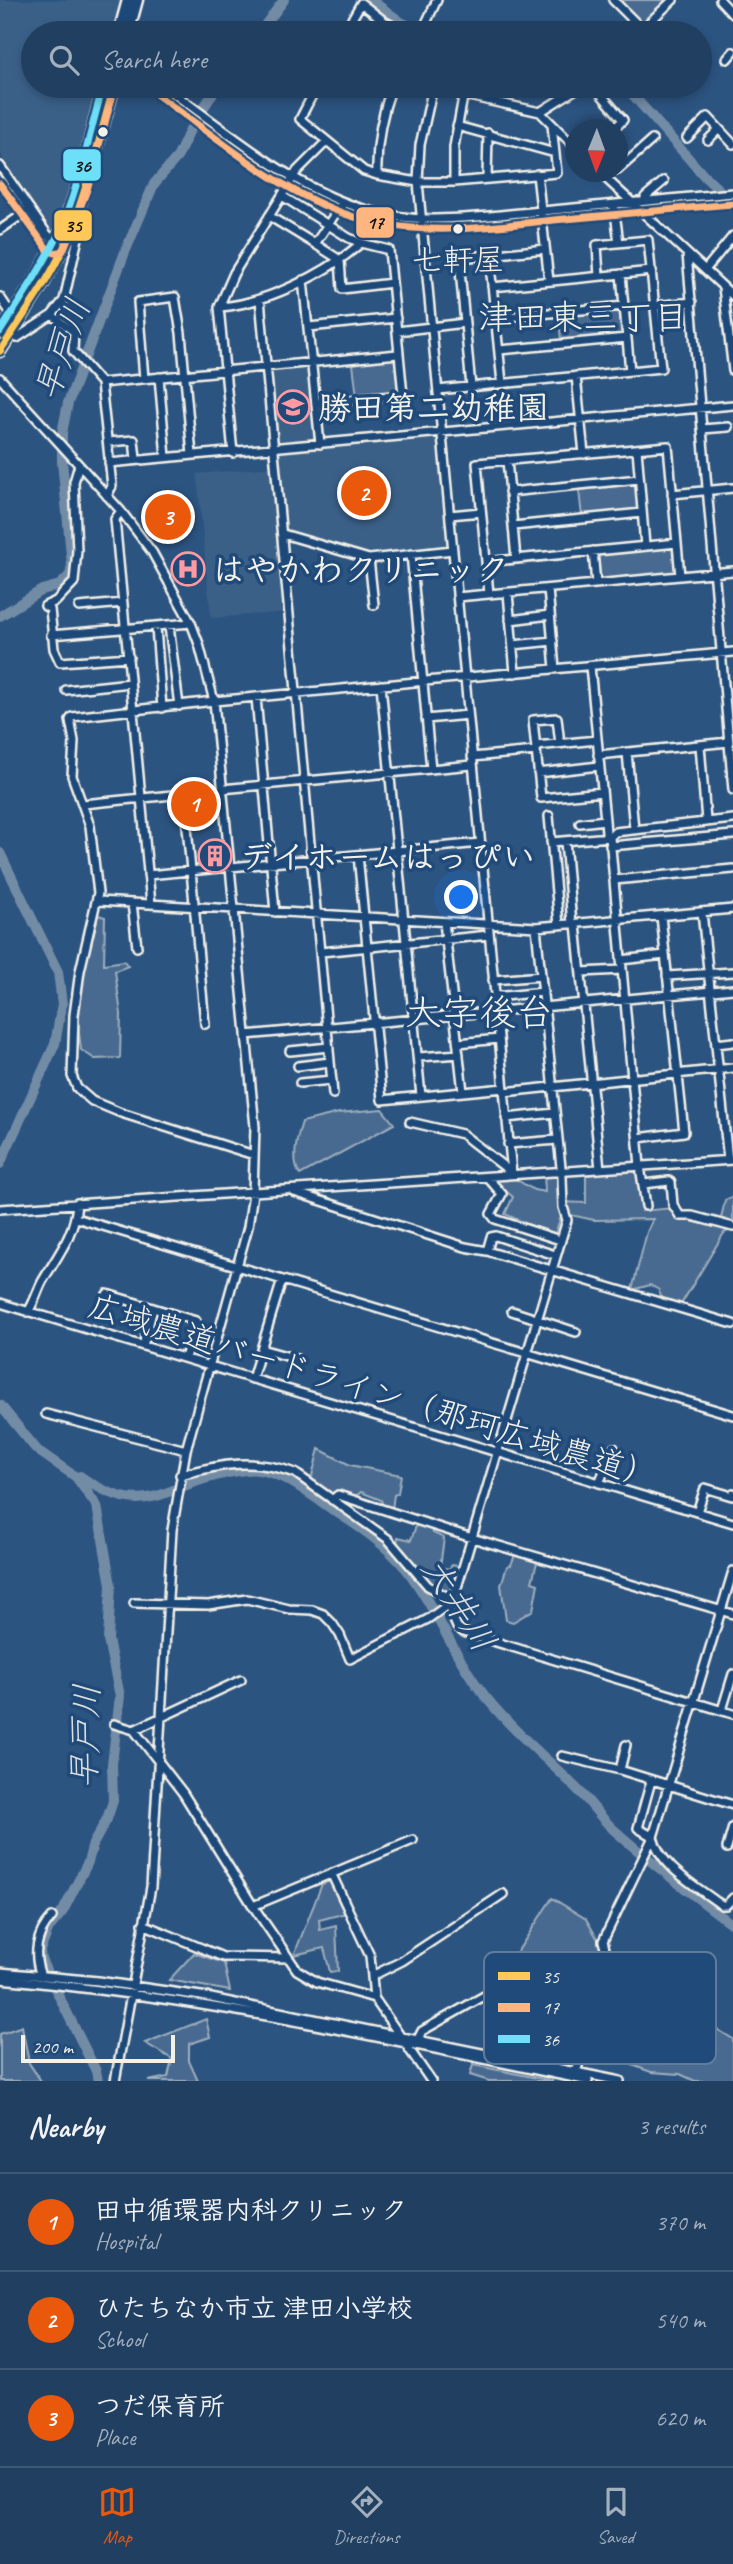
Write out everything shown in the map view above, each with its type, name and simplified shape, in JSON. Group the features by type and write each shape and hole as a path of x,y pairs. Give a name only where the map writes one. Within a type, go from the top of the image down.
{"highway":[{"path":"122,21 128,0"},
{"path":"131,21 136,0"},
{"path":"0,333 60,245 101,98"},
{"path":"0,351 78,212 111,98"}],"street":[{"path":"427,21 437,0"},
{"path":"613,0 631,21"},
{"path":"651,21 673,0"},
{"path":"720,0 733,13"},
{"path":"351,21 361,3 384,21"},
{"path":"181,98 294,176 343,202 388,216 449,219 731,193"},
{"path":"311,98 300,119 326,142 364,171 418,183 556,173 552,125"},
{"path":"377,175 376,148 388,98"},
{"path":"431,98 420,145 418,183 512,1170"},
{"path":"454,182 457,126 462,98"},
{"path":"480,98 540,111 565,137"},
{"path":"540,111 561,98"},
{"path":"604,98 621,119"},
{"path":"687,138 708,117 733,144"},
{"path":"457,126 555,153"},
{"path":"708,140 719,129"},
{"path":"487,179 488,133"},
{"path":"628,161 652,139"},
{"path":"233,453 219,307 234,273 294,176 326,142"},
{"path":"0,168 60,245"},
{"path":"537,174 549,281"},
{"path":"645,201 645,197 664,180"},
{"path":"610,182 733,296"},
{"path":"282,196 360,243 389,250 403,394 317,403"},
{"path":"315,244 343,202"},
{"path":"614,205 619,243"},
{"path":"0,230 30,209"},
{"path":"17,338 52,315 64,300 81,225 78,212"},
{"path":"269,216 340,260"},
{"path":"705,270 733,236"},
{"path":"439,390 661,368 649,240 597,245 599,276"},
{"path":"219,307 260,299 303,280 340,260 360,243"},
{"path":"471,387 459,260 545,250"},
{"path":"687,254 733,790"},
{"path":"489,255 502,383"},
{"path":"340,260 342,289 392,283"},
{"path":"492,286 652,271"},
{"path":"621,274 630,371"},
{"path":"303,280 320,444"},
{"path":"723,286 733,371"},
{"path":"144,379 138,302 175,297 181,333 192,455"},
{"path":"0,298 12,315"},
{"path":"260,299 333,1094"},
{"path":"655,306 692,302"},
{"path":"496,318 624,306"},
{"path":"52,315 74,332 73,351 101,383 112,486 107,496"},
{"path":"309,327 396,318"},
{"path":"397,331 465,323"},
{"path":"499,350 627,338"},
{"path":"101,383 313,365 398,354"},
{"path":"576,376 584,454"},
{"path":"159,377 166,457"},
{"path":"0,378 121,511 156,558 191,623 199,644 214,701 255,1127 253,1193 239,1267 179,1479 168,1603 151,1887 115,2081"},
{"path":"109,463 733,405"},
{"path":"702,429 728,427"},
{"path":"108,442 134,440 136,459"},
{"path":"489,594 477,463 506,460 668,446 680,576"},
{"path":"636,449 645,547"},
{"path":"506,460 516,559"},
{"path":"76,462 74,582 56,601 45,606 50,609 54,649 60,662 129,657"},
{"path":"509,492 639,479"},
{"path":"672,494 733,488"},
{"path":"121,511 115,519 151,904"},
{"path":"450,515 481,512"},
{"path":"513,526 642,513"},
{"path":"283,534 369,559 453,550"},
{"path":"486,562 677,543"},
{"path":"593,551 596,584"},
{"path":"411,554 431,769"},
{"path":"369,559 374,605"},
{"path":"457,597 733,571"},
{"path":"548,589 555,669"},
{"path":"508,593 515,673"},
{"path":"79,607 123,603"},
{"path":"510,620 550,615"},
{"path":"51,635 191,623"},
{"path":"169,626 179,706"},
{"path":"156,627 162,708"},
{"path":"513,645 553,641"},
{"path":"254,1156 121,1113 92,1101 74,1084 74,1015 80,971 98,901 90,825 72,776 74,741 70,720 214,701 733,652"},
{"path":"590,666 646,1206"},
{"path":"66,690 130,683"},
{"path":"381,685 421,1096"},
{"path":"256,697 275,912"},
{"path":"426,719 468,715"},
{"path":"560,744 557,718 533,720 541,798 602,792"},
{"path":"83,804 431,769 560,744 597,740"},
{"path":"598,755 729,742"},
{"path":"699,745 706,821"},
{"path":"627,752 634,829"},
{"path":"538,773 599,766"},
{"path":"184,794 205,1024"},
{"path":"548,816 559,925"},
{"path":"610,841 615,832 733,819"},
{"path":"580,823 605,820"},
{"path":"551,842 733,835"},
{"path":"565,841 600,1169"},
{"path":"148,875 480,843"},
{"path":"358,855 382,1100 552,1087 733,1068"},
{"path":"614,880 733,869"},
{"path":"98,901 536,928 733,909"},
{"path":"132,903 137,947"},
{"path":"410,1122 462,1134 507,1169 512,1170 561,1172 731,1160 702,912"},
{"path":"638,1138 684,1132 662,916"},
{"path":"444,922 463,1092"},
{"path":"536,928 563,1207 567,1220 450,1611 457,1627 463,1632 733,1714"},
{"path":"321,952 489,935"},
{"path":"621,960 665,956"},
{"path":"581,972 622,970"},
{"path":"667,976 733,972"},
{"path":"493,980 541,976"},
{"path":"246,1035 733,989"},
{"path":"495,997 543,992"},
{"path":"458,1043 499,1039"},
{"path":"716,1044 733,1042"},
{"path":"290,1051 329,1047"},
{"path":"419,1058 459,1054"},
{"path":"299,1066 330,1062"},
{"path":"300,1083 331,1080"},
{"path":"506,1118 555,1113"},
{"path":"724,1118 733,1118"},
{"path":"508,1144 557,1140"},
{"path":"0,1209 487,1177 512,1170"},
{"path":"487,1177 502,1195 491,1214 495,1219 560,1240"},
{"path":"644,1184 669,1181 673,1205 680,1216 692,1216 733,1227"},
{"path":"286,1191 465,1247 487,1251 733,1324"},
{"path":"28,1312 68,1241 76,1218 77,1203"},
{"path":"76,1218 733,1415"},
{"path":"487,1251 491,1237 496,1236 555,1255"},
{"path":"252,1379 282,1280"},
{"path":"107,1294 196,1321 185,1358"},
{"name":"広域農道バードライン（那珂広域農道）","path":"0,1303 733,1523"},
{"path":"143,1346 153,1308"},
{"path":"512,1311 576,1332"},
{"path":"261,1349 296,1359"},
{"path":"46,1414 186,1450"},
{"path":"599,1483 614,1448"},
{"path":"179,1479 211,1467 247,1462 295,1473 388,1539 428,1586 453,1600"},
{"path":"697,1512 705,1488 732,1496 733,1493"},
{"path":"332,1500 338,1495 472,1538 733,1614"},
{"path":"605,1952 603,1941 653,1836 733,1571"},
{"path":"134,1603 208,1605 247,1599 289,1609 312,1610 323,1614 332,1623 340,1635 349,1659 428,1619 453,1600"},
{"path":"722,1710 733,1674"},
{"path":"134,1730 242,1680"},
{"path":"118,1725 134,1730 183,1793 253,1906 297,1970 317,1982 374,1998"},
{"path":"620,1770 626,1745"},
{"path":"562,1756 620,1770 733,1805"},
{"path":"651,1781 638,1828 653,1836 656,1850 676,1871 722,1905 726,1905 733,1898"},
{"path":"727,1848 733,1828"},
{"path":"253,1906 413,1840"},
{"path":"332,1875 370,1956 374,1975 374,1998 431,2081"},
{"path":"374,1975 412,1955 503,1894"},
{"path":"44,1979 36,1962 35,1949 52,1917"},
{"path":"144,1924 223,1957 289,1958"},
{"path":"0,1972 201,1996 484,2054"},
{"path":"0,1979 44,1979"},
{"path":"132,1989 484,2058"},
{"path":"418,2039 422,2031 484,1996"},
{"path":"517,2064 620,2081"},
{"path":"526,2064 588,2081"},
{"path":"574,2075 579,2064"}],"shaded area":[{"path":"0,0 121,0 115,21 21,21 21,98 95,98 57,226 51,228 7,167 0,152"},
{"path":"619,0 669,0 646,21 640,21"},
{"path":"621,310 623,337 561,342 559,316"},
{"path":"397,358 401,393 357,397 353,364"},
{"name":"勝田第二幼稚園","path":"310,367 317,443 276,447 268,371"},
{"path":"438,437 450,546 364,552 288,533 279,453"},
{"path":"274,467 288,612 211,618 197,474"},
{"path":"638,484 641,511 582,517 579,490"},
{"path":"676,546 678,573 598,582 595,555"},
{"path":"98,915 105,917 104,964 124,961 128,966 115,971 121,1014 120,1058 95,1059 81,1050 77,1016 84,972"},
{"path":"382,1109 394,1124 300,1175 295,1156 302,1122 339,1113"},
{"path":"639,1169 642,1211 673,1208 678,1219 713,1225 721,1219 725,1200 733,1197 733,1229 724,1233 680,1306 660,1301 659,1290 650,1285 632,1290 653,1219 594,1220 571,1215 560,1219 555,1234 505,1214 513,1197 492,1179 512,1177 534,1190 545,1192 544,1174 558,1174 560,1202 586,1203 586,1175"},
{"path":"319,1449 350,1465 401,1475 392,1509 383,1506 381,1500 361,1492 349,1498 342,1498 311,1480"},
{"path":"417,1523 429,1526 433,1533 444,1538 440,1567 449,1569 452,1565 459,1566 450,1596 429,1584 397,1544 398,1537 411,1540"},
{"path":"515,1555 537,1562 532,1582 538,1584 533,1610 513,1622 506,1620 501,1585 507,1566 511,1565"},
{"path":"331,1881 346,1913 319,1920 320,1930 336,1926 338,1971 330,1972 324,1948 294,1955 322,1884"},
{"path":"552,1898 586,1919 603,1948 603,1952 517,1952"},
{"path":"194,1953 224,1963 230,1991 169,1980"},
{"path":"206,2019 210,2037 189,2044 189,2061 198,2081 148,2081 168,2077 172,2059 145,2043"},
{"path":"22,2026 29,2063 41,2081 0,2081 0,2034"},
{"path":"716,2029 733,2039 733,2081 695,2081 680,2074 651,2072 630,2064 716,2064"},
{"path":"473,2065 553,2081 489,2081 470,2075"}],"waterway":[{"name":"早戸川","path":"268,21 284,0"},
{"path":"371,0 400,21"},
{"name":"早戸川","path":"0,616 42,590 60,585 70,575 72,565 62,461 62,433 68,403 125,252 154,184 178,156 192,125 210,98"},
{"path":"636,98 705,177 733,203"},
{"name":"早戸川","path":"0,853 58,972 62,1004 55,1044 0,1164"},
{"name":"早戸川","path":"0,1405 37,1450 76,1477 97,1506 111,1585 108,1640 120,1696 112,1764 113,1801 107,1819 93,1844 88,1862 63,1911 49,1928 40,1950 41,1960 96,2071 98,2081"},
{"name":"大井川","path":"76,1477 80,1476 103,1490 122,1497 139,1499 154,1497 228,1473 259,1470 288,1480 353,1523 382,1545 407,1570 468,1673 500,1714 579,1791 613,1829 733,1925"}],"transit line":[{"name":"36","path":"0,332 58,235 78,180 100,98"},
{"name":"35","path":"0,351 46,280 69,235 88,180 111,98"},
{"name":"17","path":"0,184 48,250 55,253 63,251 87,190 112,98"},
{"name":"17","path":"161,98 251,164 301,194 327,207 379,223 428,229 479,228 733,204"}],"place":[{"name":"七軒屋","path":"458,229"},
{"name":"勝田第二幼稚園","path":"293,407"},
{"name":"ひたちなか市立 津田小学校","path":"364,493"},
{"name":"つだ保育所","path":"168,517"},
{"name":"はやかわクリニック","path":"188,569"},
{"name":"田中循環器内科クリニック","path":"194,804"},
{"name":"デイホームはっぴい","path":"215,856"}],"district":[{"name":"津田東三丁目","path":"583,317"},
{"name":"大字後台","path":"479,1012"}]}
